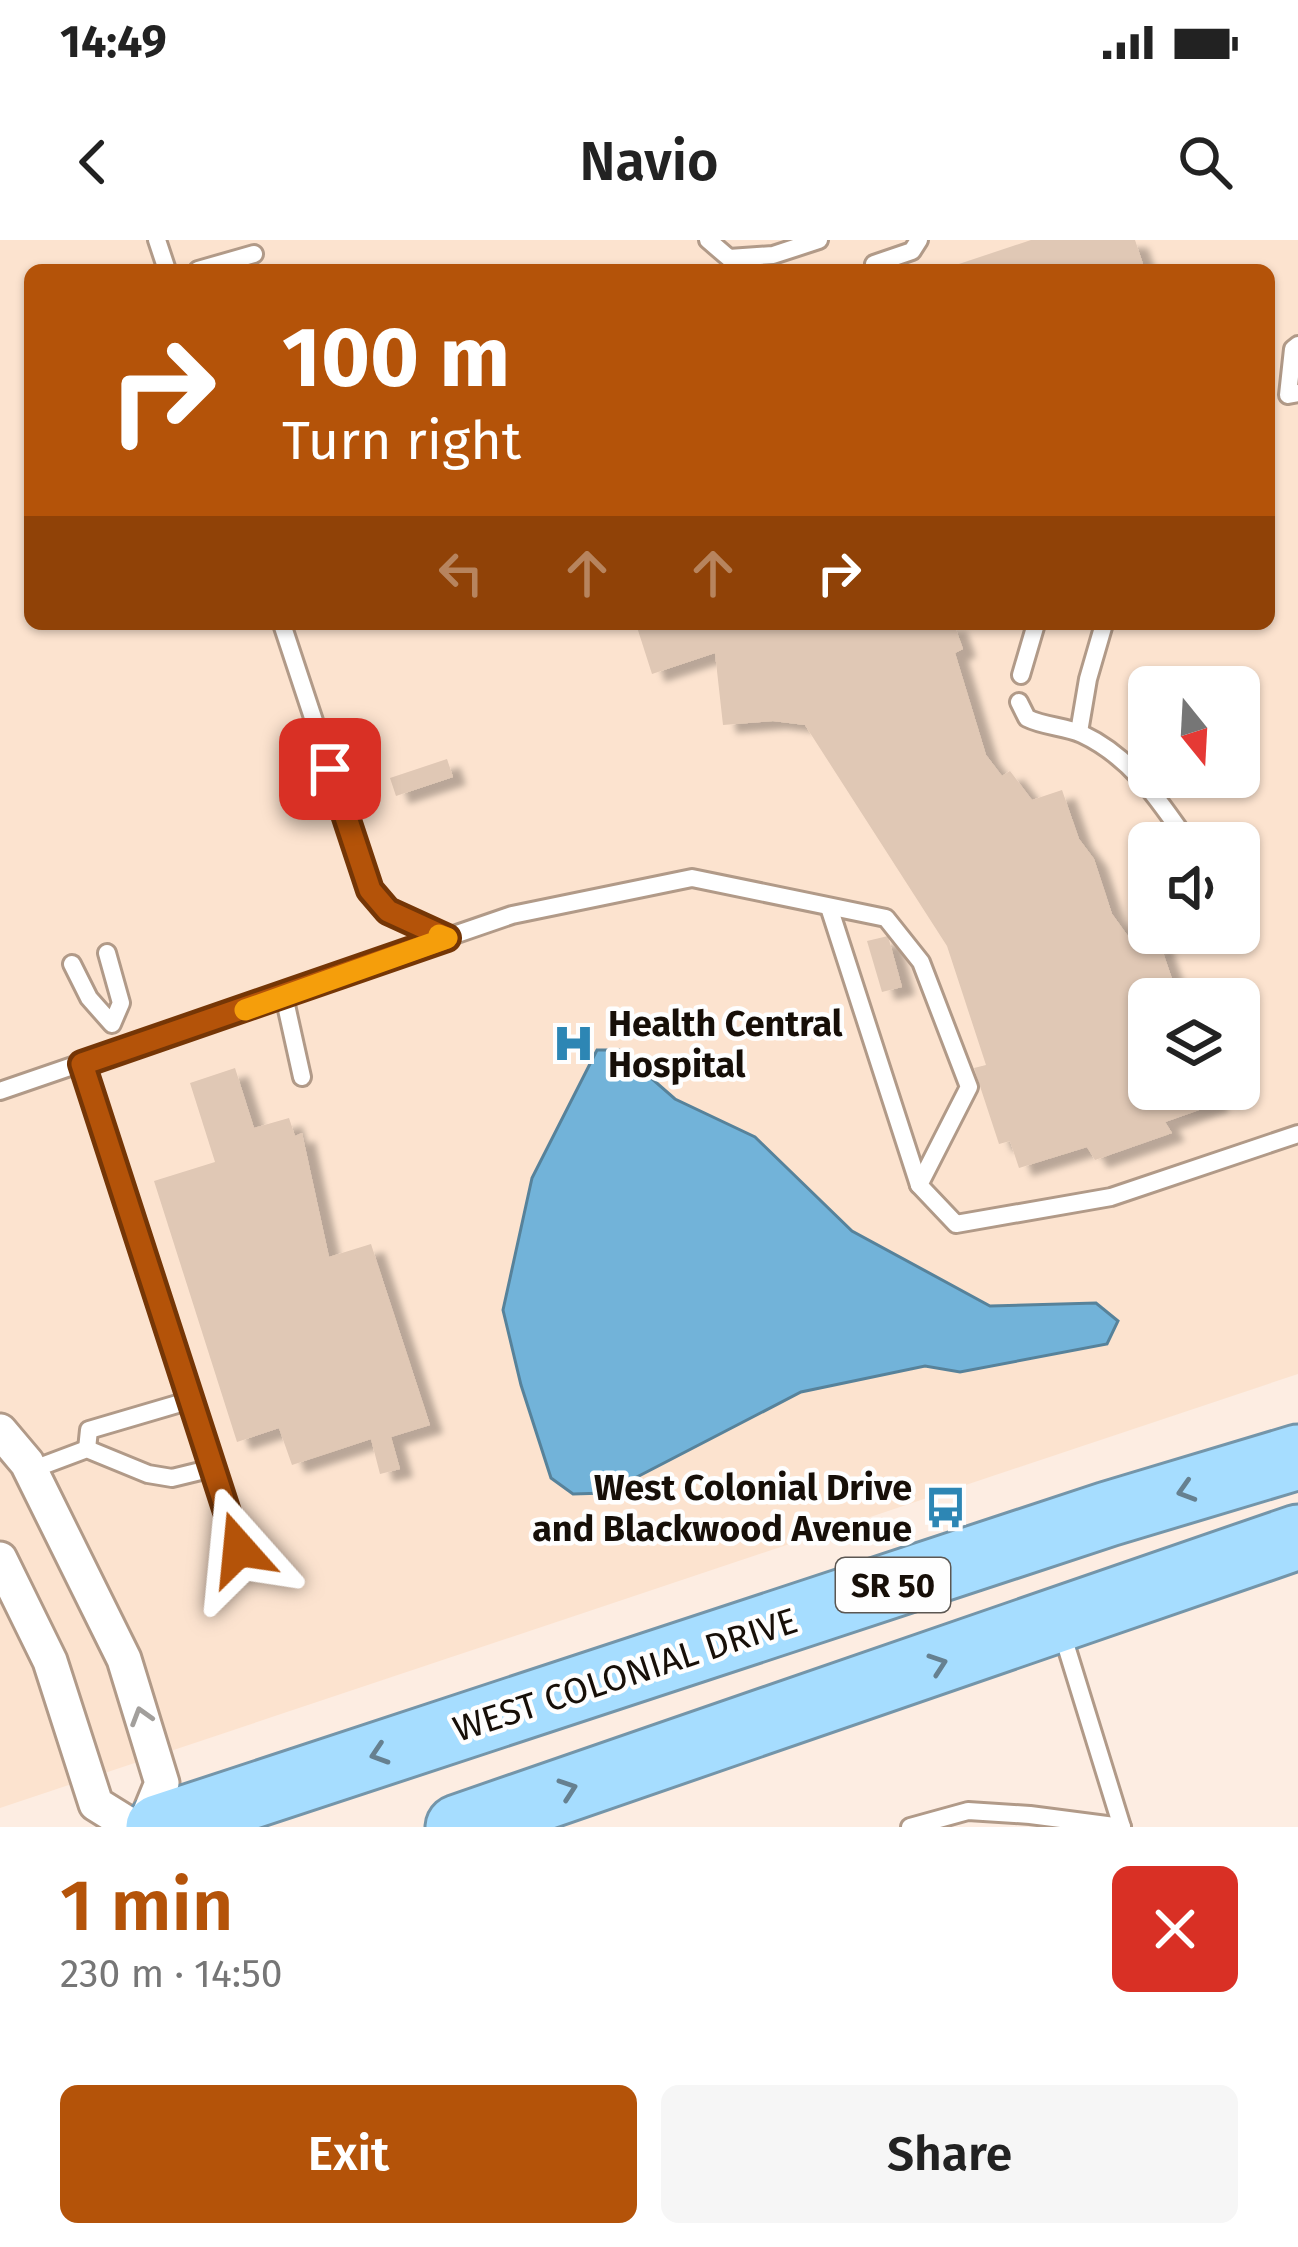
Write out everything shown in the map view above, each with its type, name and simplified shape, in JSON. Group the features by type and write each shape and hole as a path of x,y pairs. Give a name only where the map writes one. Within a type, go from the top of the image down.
{"highway":[{"name":"WEST COLONIAL DRIVE","path":"158,1827 1108,1514 1298,1457"},
{"name":"SR 50","path":"458,1827 1298,1537"}],"street":[{"path":"0,1431 31,1470 124,1659 162,1783 144,1827"},
{"path":"0,1559 50,1661 96,1804 133,1827"}],"lane":[{"path":"708,240 735,264 819,240"},
{"path":"874,264 911,251 919,240"},
{"path":"219,264 254,254"},
{"path":"1298,345 1293,349 1288,395 1298,392"},
{"path":"284,630 370,890 388,911 447,938"},
{"path":"1021,675 1034,630"},
{"path":"1079,732 1102,630"},
{"path":"1019,702 1027,718 1049,728 1079,732 1139,772 1174,822"},
{"path":"0,1091 512,915 692,878 886,918 921,962 969,1087 919,1184"},
{"path":"829,907 919,1184 956,1224 1111,1197 1298,1134"},
{"path":"107,952 121,1003 112,1024 116,1053"},
{"path":"72,964 89,998 112,1024"},
{"path":"284,996 302,1077"},
{"path":"82,1064 239,1549"},
{"path":"87,1449 89,1430 191,1400"},
{"path":"31,1470 87,1449 148,1474 172,1478 213,1468"},
{"path":"910,1827 968,1811 1122,1827 1058,1622"}],"shaded area":[{"name":"Health Central Hospital","path":"0,240 1298,240 1298,1374 0,1808"}],"water":[{"path":"597,1050 619,1050 675,1099 755,1137 852,1231 990,1306 1096,1303 1118,1321 1107,1344 960,1372 925,1366 801,1392 606,1493 573,1494 551,1478 503,1310 532,1178"}],"building":[{"path":"1031,240 1135,240 1143,264 959,264"},
{"path":"638,630 956,630 963,649 955,653 986,755 1002,776 1010,771 1032,800 1062,790 1079,839 1094,859 1112,914 1128,936 1128,954 1163,954 1172,978 1128,978 1128,1110 1199,1110 1165,1122 1172,1133 1095,1160 1087,1147 1019,1168 1010,1141 999,1144 974,1068 986,1065 947,946 805,725 773,721 723,725 715,653 652,674"},
{"path":"447,759 453,777 396,796 390,778"},
{"path":"888,936 902,987 882,992 867,941"},
{"path":"235,1068 254,1128 289,1118 295,1136 302,1133 329,1257 371,1244 430,1425 391,1437 400,1469 380,1474 371,1439 292,1465 279,1428 237,1442 154,1181 215,1162 190,1083"}],"slow traffic":[{"path":"245,1010 447,938 439,935"}],"place":[{"name":"Health Central Hospital","path":"574,1044"},
{"name":"West Colonial Drive and Blackwood Avenue","path":"946,1508"}],"route":[{"path":"239,1549 82,1064 447,938 388,911 370,890 330,769"}]}
